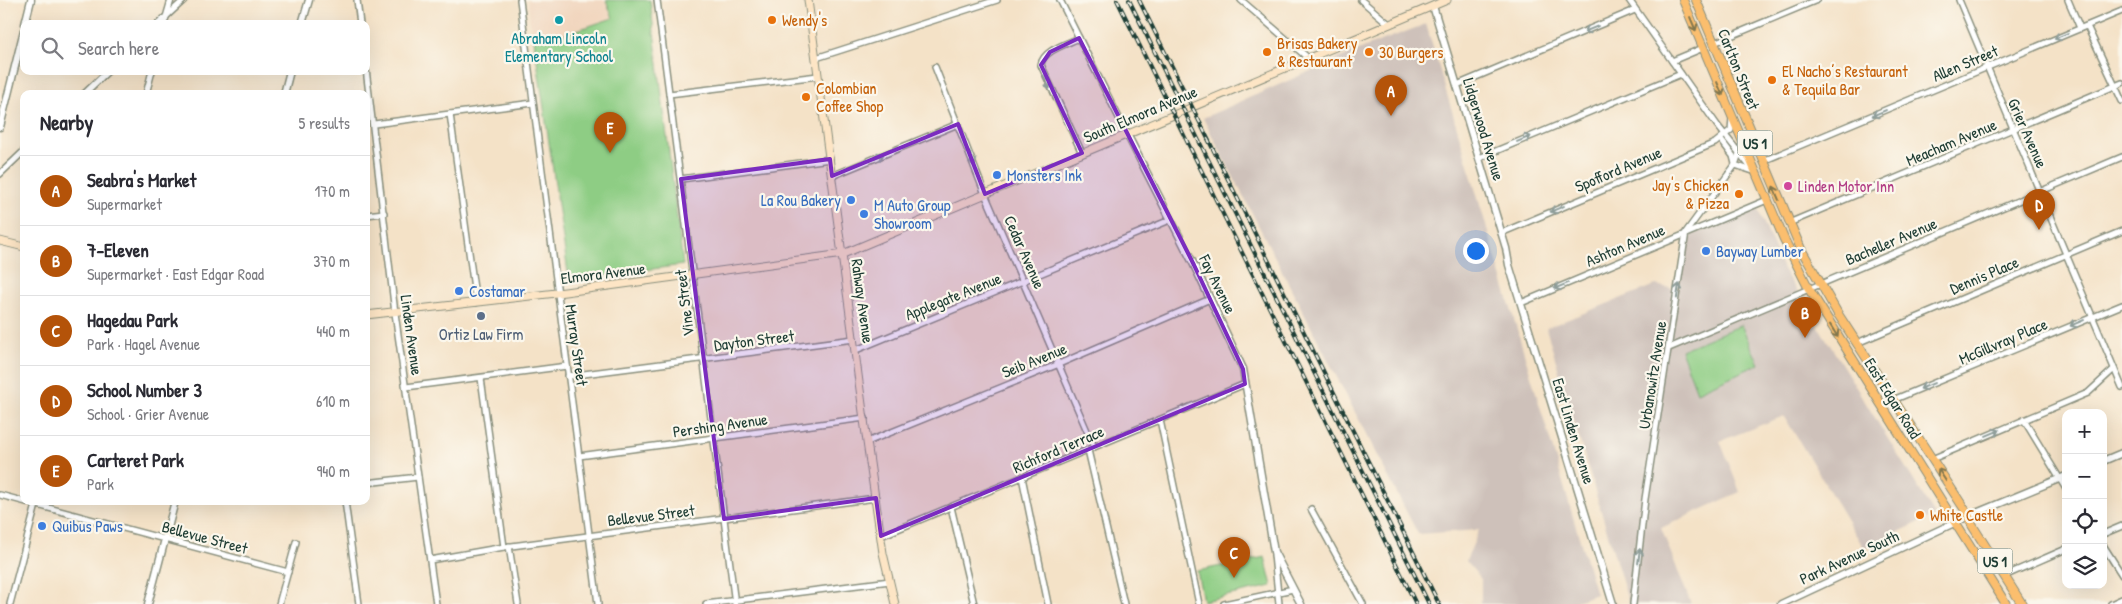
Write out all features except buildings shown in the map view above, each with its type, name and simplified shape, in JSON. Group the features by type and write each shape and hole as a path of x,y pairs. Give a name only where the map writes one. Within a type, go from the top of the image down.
{"highway":[{"name":"Carlton Street","path":"1683,0 1703,48"},
{"name":"Carlton Street","path":"1696,0 1789,223 1821,284"},
{"name":"US 1","path":"1703,48 1767,200"},
{"name":"East Edgar Road","path":"1767,200 1784,239 1810,289 2006,604"},
{"name":"East Edgar Road","path":"1821,284 1857,344 1969,516 2022,604"}],"main road":[{"name":"Rahway Avenue","path":"808,0 867,442 881,536 895,604"},
{"name":"South Elmora Avenue","path":"843,254 1389,24 1432,3 1447,0"},
{"path":"0,241 20,246"},
{"name":"Elmora Avenue","path":"370,315 476,304 843,254"}],"street":[{"path":"26,20 31,0"},
{"path":"166,20 171,0"},
{"path":"162,20 184,0"},
{"path":"303,20 309,0"},
{"path":"357,0 360,20"},
{"name":"Murray Street","path":"520,0 598,604"},
{"name":"Vine Street","path":"657,0 735,602"},
{"path":"816,58 997,0"},
{"name":"Fay Avenue","path":"1060,0 1243,368 1274,552 1279,604"},
{"path":"1241,0 1308,58"},
{"path":"1361,0 1389,24"},
{"path":"1629,0 1723,138 1733,156 1735,165 1755,172"},
{"path":"1714,43 1817,0"},
{"name":"Grier Avenue","path":"1959,0 1986,68 2014,129 2122,386"},
{"path":"2068,0 2080,28"},
{"name":"Lidgerwood Avenue","path":"1432,3 1501,232 1509,265"},
{"path":"1457,85 1635,10"},
{"name":"Allen Street","path":"1762,161 2122,11"},
{"path":"2087,26 2122,101"},
{"path":"1079,38 1050,52 1042,60 1041,66 1082,153"},
{"path":"0,127 20,46"},
{"path":"1672,61 1703,48"},
{"name":"Cedar Avenue","path":"935,67 985,194 1024,280 1094,447"},
{"path":"1479,158 1681,74"},
{"path":"88,90 104,75"},
{"path":"147,90 151,75"},
{"path":"285,90 289,75"},
{"name":"Linden Avenue","path":"367,75 369,90"},
{"path":"669,94 818,76"},
{"name":"Meacham Avenue","path":"1789,223 2122,83"},
{"name":"Linden Avenue","path":"370,96 396,313 436,604"},
{"path":"374,124 533,103"},
{"path":"450,114 476,304"},
{"path":"1723,138 1730,130 1732,117"},
{"path":"832,176 958,124"},
{"path":"1723,138 1739,152 1755,172"},
{"name":"Spofford Avenue","path":"1501,232 1723,138"},
{"name":"Urbanowitz Avenue","path":"1633,604 1645,498 1686,232 1735,165 1742,142"},
{"path":"0,174 20,155"},
{"name":"Bacheller Avenue","path":"1669,348 2122,157"},
{"path":"681,179 830,159"},
{"name":"Ashton Avenue","path":"1521,303 1686,232 1767,200"},
{"path":"370,215 384,213"},
{"name":"Applegate Avenue","path":"856,350 1170,220"},
{"name":"Dennis Place","path":"1857,344 2122,231"},
{"name":"East Linden Avenue","path":"1509,265 1613,604"},
{"name":"Seib Avenue","path":"867,442 1059,364 1210,299"},
{"name":"McGillvray Place","path":"1893,400 2122,305"},
{"name":"Dayton Street","path":"568,376 854,339"},
{"path":"406,387 567,366"},
{"path":"1932,459 2088,393 2114,368"},
{"path":"481,378 507,547 518,604"},
{"name":"Richford Terrace","path":"881,536 1246,384"},
{"name":"Pershing Avenue","path":"579,456 865,418"},
{"path":"1160,420 1199,604"},
{"path":"2024,420 2062,478"},
{"path":"1088,450 1124,604"},
{"path":"2107,459 2122,453"},
{"path":"2114,456 2122,458"},
{"path":"370,483 418,477"},
{"path":"1022,477 1048,604"},
{"name":"Park Avenue South","path":"1781,604 1969,516 2062,478"},
{"name":"Bellevue Street","path":"0,495 20,499"},
{"name":"Bellevue Street","path":"430,560 507,547 876,498"},
{"path":"10,604 36,505"},
{"name":"Bellevue Street","path":"44,505 288,572"},
{"path":"148,604 174,505"},
{"path":"346,505 359,604"},
{"path":"951,507 974,604"},
{"path":"1311,509 1362,604"},
{"path":"2107,532 2122,526"},
{"path":"280,604 296,542"},
{"path":"2107,551 2122,574"},
{"path":"1274,552 1301,604"},
{"path":"2004,576 2062,552"},
{"path":"706,604 890,582"},
{"path":"1224,604 1293,589"},
{"path":"2111,604 2122,599"}],"highlighted area":[{"path":"1079,38 1194,265 1243,369 1245,384 881,536 876,498 724,519 681,179 830,159 832,176 958,124 985,194 1082,153 1041,65 1050,52"}],"shaded area":[{"path":"528,0 606,0 614,18 553,38 534,40 532,39"},
{"path":"1426,24 1596,594 1569,604 1481,604 1481,579 1466,561 1479,530 1418,534 1203,118 1368,46"},
{"path":"1757,207 1783,269 1935,515 1864,548 1784,416 1720,441 1740,492 1661,528 1691,604 1629,604 1546,328 1655,285 1675,289 1687,236"}],"green space":[{"path":"606,0 650,0 683,265 569,280 534,40 553,38 613,18"},
{"path":"1741,325 1759,364 1697,392 1681,350"},
{"path":"1265,557 1272,586 1203,601 1197,571"}],"railway":[{"path":"1117,0 1416,604"},
{"path":"1129,0 1429,604"},
{"path":"1139,0 1439,604"}],"place":[{"name":"Abraham Lincoln Elementary School","path":"559,20"},
{"name":"Wendy's","path":"772,20"},
{"name":"Brisas Bakery & Restaurant","path":"1267,52"},
{"name":"30 Burgers","path":"1369,52"},
{"name":"El Nacho’s Restaurant & Tequila Bar","path":"1772,80"},
{"name":"Colombian Coffee Shop","path":"806,97"},
{"name":"Seabra's Market","path":"1391,116"},
{"name":"Carteret Park","path":"610,153"},
{"name":"Monsters Ink","path":"997,175"},
{"name":"Linden Motor Inn","path":"1788,186"},
{"name":"Jay's Chicken & Pizza","path":"1739,194"},
{"name":"La Rou Bakery","path":"851,200"},
{"name":"M Auto Group Showroom","path":"864,214"},
{"name":"School Number 3","path":"2039,230"},
{"name":"Bayway Lumber","path":"1706,251"},
{"name":"Costamar","path":"459,291"},
{"name":"Ortiz Law Firm","path":"481,316"},
{"name":"7-Eleven","path":"1805,338"},
{"name":"White Castle","path":"1920,515"},
{"name":"Quibus Paws","path":"42,526"},
{"name":"Hagedau Park","path":"1234,578"}]}
